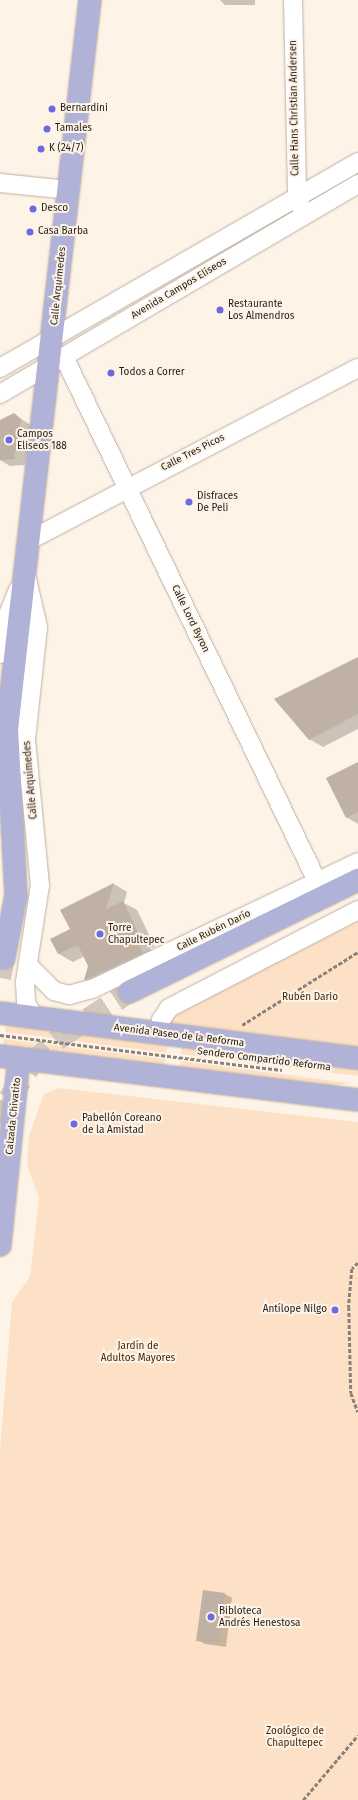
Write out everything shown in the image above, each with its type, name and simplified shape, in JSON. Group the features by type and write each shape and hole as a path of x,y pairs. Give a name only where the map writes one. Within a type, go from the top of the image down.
{"main road":[{"name":"Calle Arquímedes","path":"4,958 16,895 7,728 30,540 57,361 53,337 90,0"},
{"path":"129,992 358,880"},
{"name":"Avenida Paseo de la Reforma","path":"0,1013 358,1058"},
{"path":"8,1050 358,1100"},
{"name":"Calzada Chivatito","path":"0,1245 8,1050"}],"street":[{"name":"Calle Hans Christian Andersen","path":"293,0 296,197 305,215"},
{"name":"Avenida Campos Elíseos","path":"0,368 358,162"},
{"path":"0,183 69,190"},
{"name":"Avenida Campos Elíseos","path":"0,394 358,184"},
{"name":"Calle Lord Byron","path":"57,361 127,487 317,881"},
{"name":"Calle Tres Picos","path":"30,540 127,487 358,368"},
{"name":"Calle Arquímedes","path":"0,654 3,627 26,573"},
{"name":"Calle Arquímedes","path":"26,573 38,627 26,740 40,885 28,965 26,1003 34,1017"},
{"name":"Calle Rubén Darío","path":"28,965 54,991 69,995 121,977 358,862"},
{"path":"160,1034 161,1020 169,1008 358,910"}],"path":[{"path":"228,1042 239,1027 260,1010 358,952"},
{"path":"0,1035 8,1050"},
{"name":"Sendero Compartido Reforma","path":"8,1050 166,1056 290,1071"},
{"path":"173,1062 174,1051"},
{"path":"358,1263 352,1269 349,1307 351,1393 358,1412"},
{"path":"303,1800 358,1735"}],"green space":[{"name":"Rubén Dario","path":"358,922 358,1050 171,1031 169,1018 179,1007"},
{"path":"6,1024 167,1045 166,1053 5,1032"},
{"path":"4,1039 165,1059 164,1067 3,1047"},
{"path":"182,1047 358,1068 358,1076 181,1054"},
{"path":"181,1061 349,1083 330,1087 180,1069"},
{"name":"Jardín de Adultos Mayores","path":"59,1088 358,1122 358,1800 0,1800 0,1450 12,1302 30,1277 39,1198 27,1165 29,1135 44,1094"}],"building":[{"name":"Campos Eliseos 188","path":"14,413 21,419 14,459 0,460 0,420"},
{"path":"358,657 358,714 309,740 274,699"},
{"path":"358,762 358,812 346,818 326,778"},
{"name":"Torre Chapultepec","path":"114,883 106,909 123,901 141,939 137,940 143,953 84,980 88,966 78,945 58,954 50,939 70,929 60,910"},
{"name":"Bibloteca Andrés Henestosa","path":"203,1590 225,1593 219,1643 196,1641"}],"tunnel":[{"path":"0,978 4,958"},
{"path":"0,1123 9,1099 32,1063 61,1037 129,992"}],"place":[{"name":"Bernardini","path":"52,109"},
{"name":"Tamales","path":"47,129"},
{"name":"K (24/7)","path":"41,149"},
{"name":"Desco","path":"33,209"},
{"name":"Casa Barba","path":"30,232"},
{"name":"Restaurante Los Almendros","path":"220,310"},
{"name":"Todos a Correr","path":"111,373"},
{"name":"Campos Eliseos 188","path":"9,440"},
{"name":"Disfraces De Peli","path":"189,502"},
{"name":"Torre Chapultepec","path":"100,934"},
{"name":"Pabellón Coreano de la Amistad","path":"74,1124"},
{"name":"Antílope Nilgo","path":"335,1310"},
{"name":"Bibloteca Andrés Henestosa","path":"211,1617"}],"park label":[{"name":"Zoológico de Chapultepec","path":"295,1736"}]}
